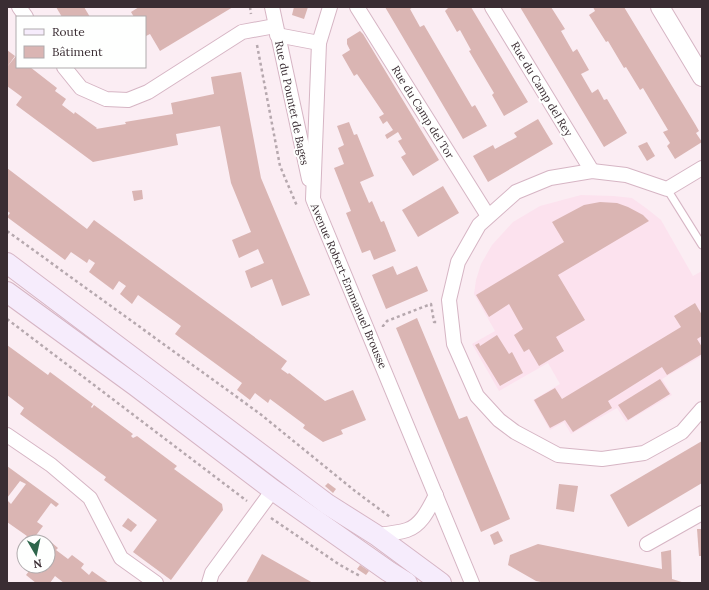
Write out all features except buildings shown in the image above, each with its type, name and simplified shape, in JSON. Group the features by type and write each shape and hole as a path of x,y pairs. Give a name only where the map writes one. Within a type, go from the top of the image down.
{"main road":[{"path":"7,263 321,499 376,535 441,583"},
{"path":"7,292 136,386 387,577 407,583"}],"street":[{"path":"19,7 25,16"},
{"name":"Rue du Pountet de Bages","path":"272,7 313,199"},
{"name":"Avenue Robert-Emmanuel Brousse","path":"330,7 318,43 313,199 472,583"},
{"name":"Rue du Camp del Tor","path":"357,7 488,216"},
{"name":"Rue du Camp del Rey","path":"492,7 592,171"},
{"path":"660,7 702,76"},
{"path":"65,68 81,88 106,99 128,100 148,92 242,32 276,31 318,43"},
{"path":"702,168 667,189 626,175 592,171 550,178 516,192 479,225 458,262 449,300 454,344 477,396 499,420 515,432 558,455 602,459 644,453 682,432 702,409"},
{"path":"7,435 51,465 90,498 121,558 156,583"},
{"path":"210,583 212,573 273,490"},
{"path":"376,535 407,530 417,524 426,514 436,495"},
{"path":"647,544 702,513"}],"lane":[{"path":"667,189 702,245"}],"path":[{"path":"7,231 259,413 407,530"},
{"path":"387,321 426,305"},
{"path":"7,319 259,510 340,565 365,579"}],"shaded area":[{"path":"581,195 632,198 661,220 693,276 702,271 702,340 700,341 702,344 702,356 662,379 672,395 626,422 617,408 571,434 564,422 550,430 533,400 560,384 548,363 499,391 472,344 495,331 474,294 476,280 481,264 492,245 513,222 540,206"}]}
